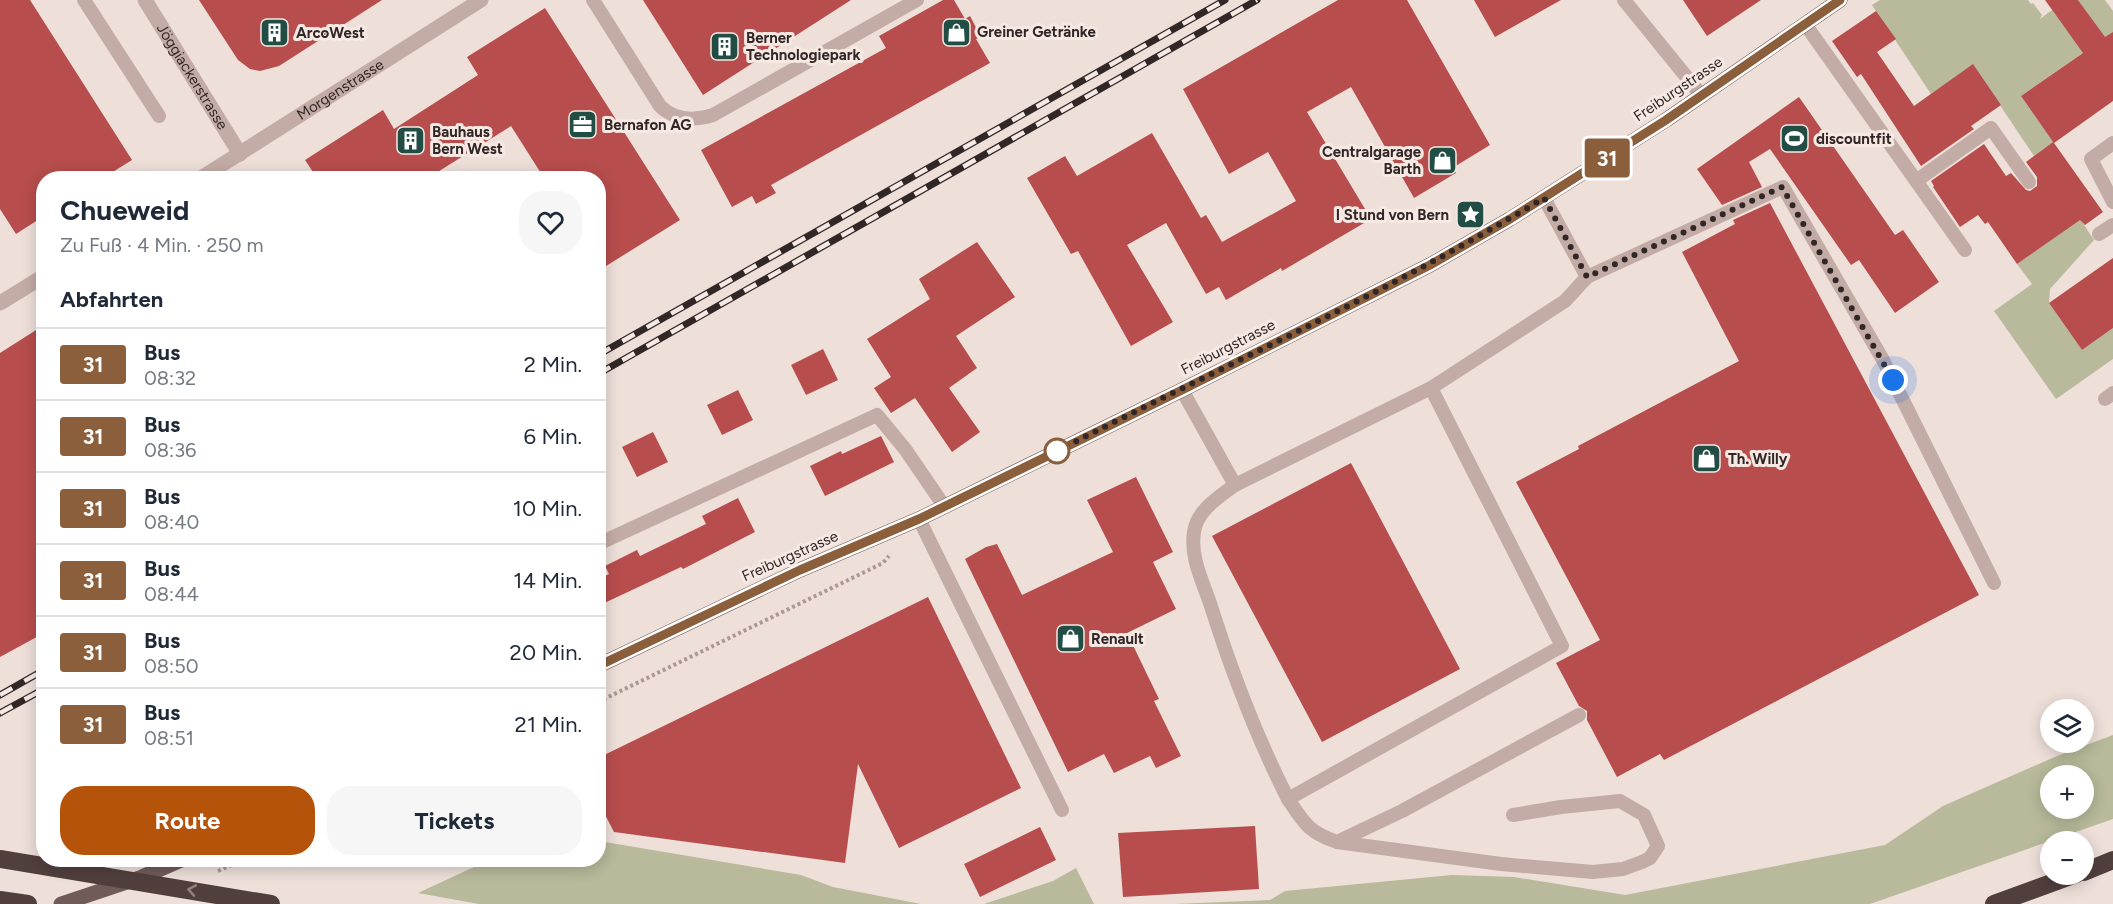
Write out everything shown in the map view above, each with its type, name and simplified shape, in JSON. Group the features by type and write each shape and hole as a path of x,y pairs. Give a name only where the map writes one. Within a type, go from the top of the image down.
{"highway":[{"path":"0,859 36,865"},
{"path":"2094,868 2113,860"},
{"path":"48,867 271,904"},
{"path":"1994,904 2046,885"},
{"path":"0,900 28,904"}],"main road":[{"name":"Freiburgstrasse","path":"606,662 800,570 919,519 1430,265 1544,198 1702,96 1840,0"},
{"path":"61,904 165,867"}],"street":[{"name":"Jöggiackerstrasse","path":"145,0 240,154"},
{"name":"Morgenstrasse","path":"212,171 481,0"},
{"path":"0,303 36,281"}],"lane":[{"path":"84,0 159,116"},
{"path":"593,0 660,106 675,116 694,119 713,115 917,0"},
{"path":"1624,0 1702,96"},
{"path":"1805,24 1965,250"},
{"path":"1916,181 1991,128 2029,182"},
{"path":"2113,143 2091,159 2113,202"},
{"path":"1513,815 1620,801 1644,815 1658,846 1650,858 1642,862 1623,869 1593,872 1501,864 1337,842 1320,836 1307,827 1288,799 1262,746 1221,638 1193,551 1194,531 1207,507 1235,485 1431,388 1565,301 1587,277 1782,187 1883,360 1994,583"},
{"path":"1544,198 1587,277"},
{"path":"2099,234 2113,225"},
{"path":"1288,799 1562,646 1431,388"},
{"path":"1182,390 1235,485"},
{"path":"606,540 877,415 906,449 944,506"},
{"path":"919,519 1062,810"},
{"path":"1337,842 1402,811 1579,715"}],"path":[{"path":"606,698 884,563"}],"green space":[{"path":"1880,0 2028,0 2042,15 2040,19 2052,10 2066,29 2088,14 2078,0 2105,0 2113,11 2113,44 2107,36 2021,96 2053,142 2034,156 1973,65 1931,94 1872,5"},
{"path":"2080,219 2094,240 2050,289 2049,303 2082,350 2113,328 2113,359 2056,399 1994,311 2032,284 2017,264"},
{"path":"2113,735 2113,819 2079,831 2040,831 2040,845 1870,904 1174,904 1270,900 1285,891 1452,875 1514,877 1625,895 1885,845 1943,806 2065,753 2094,753 2094,742"},
{"path":"606,842 801,875 833,887 921,904 479,904 418,893 474,867 606,867"},
{"path":"1076,868 1094,904 984,904 1053,881"}],"building":[{"path":"0,0 30,0 132,160 114,171 36,171 36,221 16,234 0,209"},
{"name":"ArcoWest","path":"199,0 382,0 279,66 260,71 250,69 238,60"},
{"name":"Berner Technologiepark","path":"643,0 851,0 703,95"},
{"path":"943,0 954,0 965,19 970,16 981,37 976,39 990,63 771,185 776,193 756,204 752,196 732,207 701,150 886,48 879,36"},
{"path":"1338,0 1407,0 1490,145 1454,167 1456,173 1414,198 1351,87 1307,112 1371,219 1282,271 1281,268 1226,300 1219,287 1206,294 1166,223 1127,245 1173,322 1131,346 1078,251 1071,254 1027,178 1065,156 1077,176 1152,133 1201,218 1206,215 1222,242 1296,201 1268,152 1229,174 1183,89"},
{"path":"1474,0 1561,0 1495,37"},
{"path":"1683,0 1761,0 1707,36"},
{"path":"2045,0 2078,0 2105,37 2113,32 2113,101 2054,143 2103,212 2085,225 2080,220 2017,264 1988,222 1985,224 1978,215 1960,227 1931,181 1984,144 2006,176 2011,173 2026,190 2030,191 2037,186 2037,177 2026,162 2053,142 2021,96 2083,53"},
{"name":"Bauhaus Bern West","path":"545,8 680,220 606,266 606,171 540,171 511,126 439,171 312,171 305,160 383,110 394,129 478,75 467,57"},
{"path":"1876,11 1896,39 1877,52 1914,106 1973,64 2001,105 1971,126 1974,129 1921,166 1861,74 1857,77 1832,41"},
{"path":"1799,97 1895,235 1903,230 1939,282 1895,313 1859,260 1851,265 1770,149 1749,162 1762,187 1722,205 1697,169"},
{"path":"1770,203 1979,595 1664,760 1660,754 1617,777 1587,720 1587,711 1579,706 1556,663 1600,640 1516,482 1579,449 1578,446 1739,361 1682,252 1735,224 1733,220"},
{"path":"977,242 1015,297 956,336 977,368 949,388 980,432 952,452 915,398 891,413 874,388 891,377 867,339 930,299 919,279"},
{"path":"2113,258 2113,328 2082,350 2049,303"},
{"path":"36,330 36,637 0,657 0,353"},
{"path":"823,349 838,380 806,395 791,365"},
{"path":"738,390 753,420 722,435 707,405"},
{"path":"653,432 668,462 637,477 622,447"},
{"path":"881,436 894,462 825,496 810,466"},
{"path":"1351,463 1460,669 1322,742 1212,536"},
{"path":"1136,477 1173,552 1153,562 1176,609 1127,633 1159,699 1154,701 1181,756 1156,768 1150,756 1114,773 1104,754 1068,772 965,559 986,547 997,544 1022,595 1113,552 1087,500"},
{"path":"738,498 755,532 683,569 681,567 606,602 606,575 609,574 606,566 637,550 640,556 706,524 702,516"},
{"path":"928,597 1021,788 899,848 858,764 845,863 614,832 606,816 606,754"},
{"path":"1255,826 1259,889 1123,897 1118,833"},
{"path":"1040,827 1056,860 980,897 964,864"}],"railway":[{"path":"606,350 1225,0"},
{"path":"606,369 1257,0"},
{"path":"0,695 36,675"},
{"path":"0,713 36,693"}],"bus line":[{"name":"31","path":"606,662 800,570 919,519 1430,265 1510,219 1666,120 1840,0"}],"place":[{"name":"Greiner Getränke","path":"956,32"},
{"name":"ArcoWest","path":"275,33"},
{"name":"Berner Technologiepark","path":"725,47"},
{"name":"Bernafon AG","path":"583,125"},
{"name":"discountfit","path":"1795,139"},
{"name":"Bauhaus Bern West","path":"411,141"},
{"name":"Centralgarage Barth","path":"1442,161"},
{"name":"I Stund von Bern","path":"1470,215"},
{"name":"Th. Willy","path":"1707,459"},
{"name":"Renault","path":"1070,639"}],"route":[{"path":"1057,451 1382,290 1476,239 1544,198 1587,277 1782,187 1893,380"}]}
